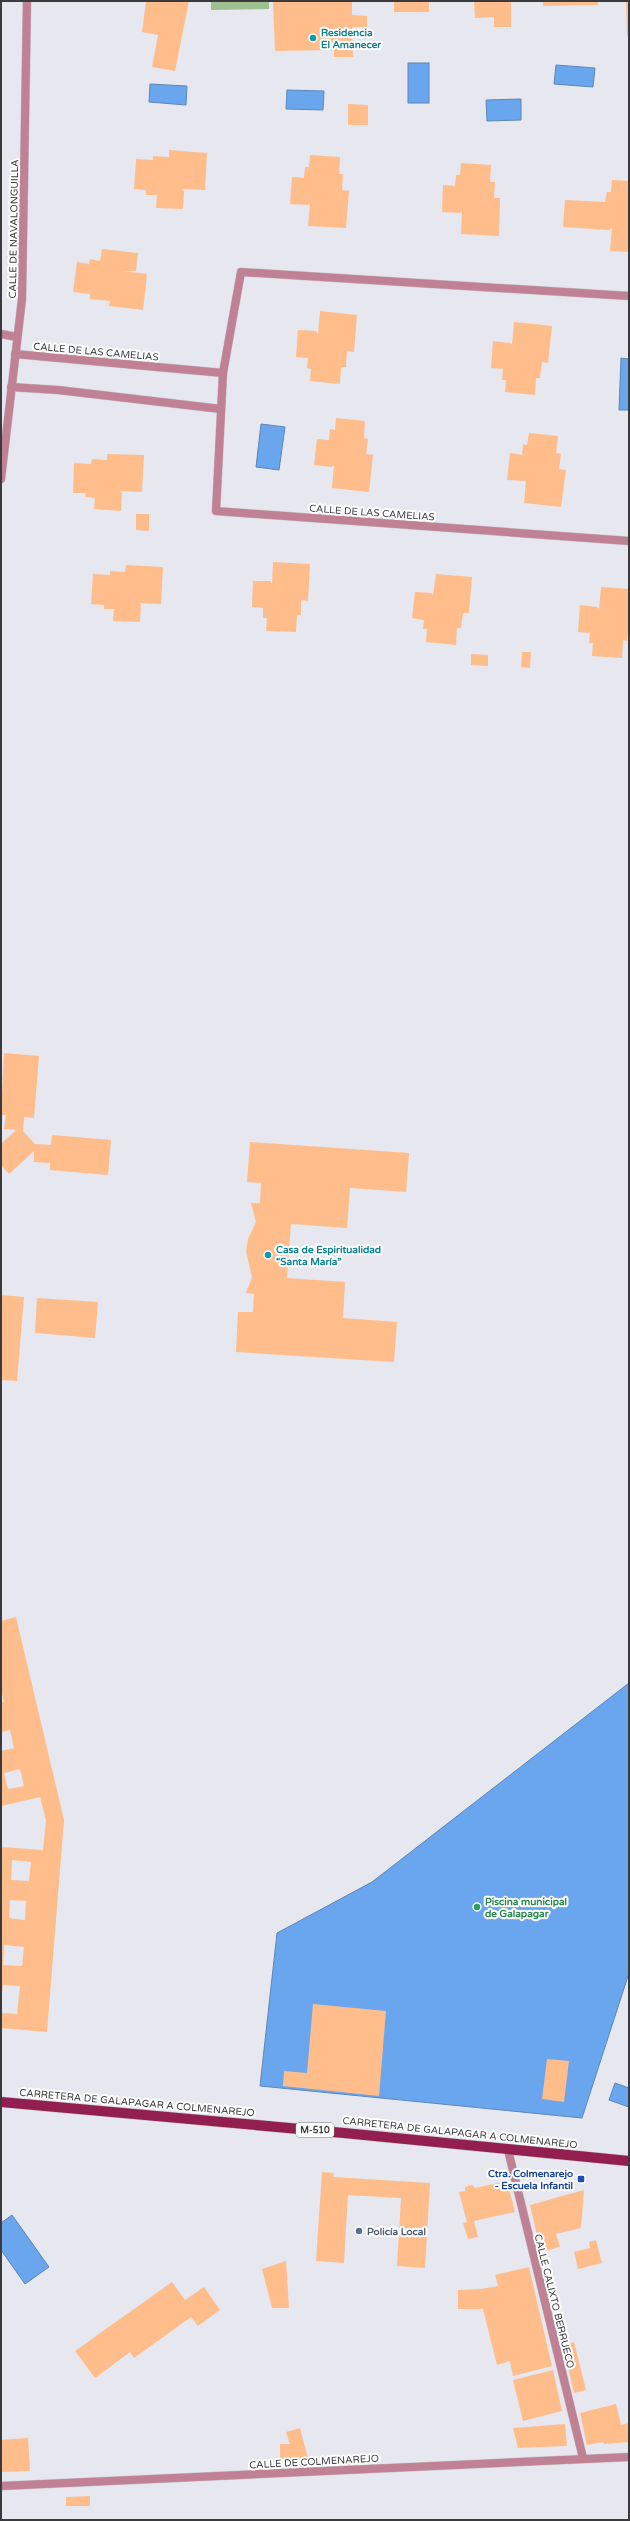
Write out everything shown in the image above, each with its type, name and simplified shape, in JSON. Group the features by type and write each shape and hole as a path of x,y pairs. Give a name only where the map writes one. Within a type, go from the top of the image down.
{"main road":[{"name":"CARRETERA DE GALAPAGAR A COLMENAREJO","path":"1,2102 629,2161"}],"street":[{"name":"CALLE DE NAVALONGUILLA","path":"1,480 22,299 27,1"},
{"name":"CALLE DE LAS CAMELIAS","path":"629,296 241,272 223,373 216,511 629,541"},
{"path":"1,334 17,337"},
{"name":"CALLE DE LAS CAMELIAS","path":"15,354 223,373"},
{"path":"11,387 58,390 221,409"},
{"name":"CALLE CALIXTO BERRUECO","path":"508,2150 583,2458"},
{"name":"CALLE DE COLMENAREJO","path":"1,2486 629,2457"}],"green space":[{"path":"211,1 269,1 269,9 211,10"}],"water":[{"path":"408,63 429,63 429,103 408,103"},
{"path":"556,65 595,68 593,87 554,84"},
{"path":"150,84 187,86 186,105 149,102"},
{"path":"287,90 324,91 323,110 286,109"},
{"path":"521,99 521,120 487,121 486,100"},
{"path":"621,358 629,359 629,410 619,410"},
{"path":"261,424 285,427 279,470 256,467"},
{"name":"Piscina municipal de Galapagar","path":"629,1683 629,1973 582,2118 260,2086 277,1933 372,1882"},
{"path":"615,2083 629,2088 629,2107 609,2100"},
{"path":"12,2215 49,2267 25,2284 1,2250 1,2223"}],"building":[{"path":"146,1 189,1 175,71 152,67 158,35 142,32"},
{"name":"Residencia El Amanecer","path":"352,1 352,15 367,16 367,27 352,27 353,57 334,57 334,50 275,51 273,2"},
{"path":"394,1 429,1 429,12 394,12"},
{"path":"474,1 511,1 511,27 494,27 494,17 475,18"},
{"path":"543,1 598,1 598,5 543,6"},
{"path":"626,1 629,1 629,36 627,36"},
{"path":"348,104 368,105 368,125 348,125"},
{"path":"169,150 207,153 205,190 182,189 184,191 183,209 156,208 157,195 146,195 146,190 134,189 136,159 153,160 153,156 169,157"},
{"path":"310,155 340,157 339,174 343,174 342,190 349,191 346,228 308,226 310,203 308,205 290,204 292,177 304,178 305,167 309,167"},
{"path":"461,163 491,165 490,182 495,182 494,198 500,198 499,236 461,234 462,211 460,213 442,212 443,185 455,186 456,175 460,175"},
{"path":"612,180 629,181 629,252 610,251 612,228 609,230 563,227 565,200 605,202 607,192 611,192"},
{"path":"102,249 138,253 136,271 124,271 147,274 143,310 109,306 110,301 90,299 90,294 73,292 77,262 89,264 90,259 100,261"},
{"path":"320,311 357,315 354,352 347,351 346,367 341,367 340,384 310,381 311,369 307,368 308,358 296,357 298,330 316,331 318,334"},
{"path":"514,322 552,326 548,363 542,362 540,378 536,378 535,395 505,392 506,380 502,380 503,369 491,368 493,341 511,343 512,345"},
{"path":"336,418 365,421 364,438 368,439 366,454 373,455 369,492 332,488 334,465 332,467 314,465 317,439 329,440 330,429 335,430"},
{"path":"529,433 558,436 556,453 561,454 559,469 566,470 561,507 524,503 526,481 507,480 510,453 522,455 523,444 527,445"},
{"path":"107,454 144,455 142,492 120,491 122,493 121,511 94,509 95,498 85,497 86,493 73,493 74,463 91,464 92,459 107,460"},
{"path":"136,514 149,514 149,531 136,530"},
{"path":"273,562 310,564 308,601 301,600 301,615 297,615 296,632 266,631 267,618 263,618 263,608 252,607 253,581 270,581 272,584"},
{"path":"126,565 163,567 161,604 139,603 141,605 140,622 113,621 114,609 104,609 104,605 91,604 93,574 110,575 110,571 125,572"},
{"path":"436,574 472,577 469,613 463,613 461,628 457,628 456,645 426,642 427,629 423,629 424,620 412,618 415,592 432,593 433,596"},
{"path":"601,587 629,589 629,626 627,641 623,640 622,658 592,656 593,643 589,643 590,633 578,632 580,605 597,607 599,609"},
{"path":"522,652 531,652 530,668 521,667"},
{"path":"471,654 488,655 488,666 471,665"},
{"path":"4,1053 39,1056 34,1118 24,1117 23,1131 35,1144 51,1145 52,1135 111,1140 108,1175 50,1170 50,1163 34,1162 34,1151 9,1174 1,1165 1,1144 16,1130 4,1129 6,1115 1,1115"},
{"name":"Casa de Espiritualidad “Santa María”","path":"250,1142 409,1153 406,1192 350,1188 347,1228 291,1224 287,1278 345,1282 343,1318 397,1322 394,1362 236,1352 238,1312 253,1312 254,1294 246,1293 252,1277 246,1252 248,1239 256,1222 251,1203 260,1203 261,1183 247,1182"},
{"path":"1,1295 24,1297 17,1381 1,1380"},
{"path":"37,1298 98,1302 95,1338 35,1333"},
{"path":"16,1617 64,1820 47,2032 1,2028 1,2013 17,2014 20,1986 3,1985 1,2001 1,1847 43,1850 46,1820 40,1797 1,1806 1,1751 14,1748 10,1730 1,1732 1,1703 4,1702 1,1689 1,1621","holes":["20,1769 24,1786 8,1789 4,1773","12,1860 31,1862 29,1881 11,1880","10,1900 26,1901 25,1920 9,1918","4,1945 24,1947 22,1966 3,1965"]},
{"path":"313,2004 386,2011 379,2096 283,2086 284,2071 307,2073"},
{"path":"547,2059 569,2061 564,2102 542,2099"},
{"path":"322,2172 334,2173 333,2177 430,2183 425,2268 397,2266 401,2198 348,2195 344,2263 316,2261"},
{"path":"507,2181 515,2212 474,2221 478,2237 468,2239 463,2223 467,2222 459,2192 465,2191 465,2187 472,2185 475,2188"},
{"path":"584,2190 581,2228 556,2234 560,2247 541,2252 530,2205"},
{"path":"596,2240 602,2263 578,2269 574,2252 590,2248 589,2242"},
{"path":"286,2261 289,2308 272,2308 262,2269"},
{"path":"529,2267 552,2366 513,2376 510,2361 497,2365 483,2309 458,2309 458,2290 481,2289 498,2286 495,2275"},
{"path":"172,2282 185,2300 204,2287 220,2310 198,2326 191,2317 134,2358 130,2352 95,2378 75,2351"},
{"path":"574,2342 586,2390 574,2393 563,2345"},
{"path":"553,2370 562,2411 523,2421 513,2380"},
{"path":"616,2404 621,2425 629,2423 629,2442 604,2444 603,2442 587,2445 580,2413"},
{"path":"565,2424 567,2446 518,2448 513,2428"},
{"path":"300,2428 308,2458 280,2459 280,2444 290,2444 286,2432"},
{"path":"28,2438 30,2471 1,2472 1,2440"},
{"path":"90,2496 90,2506 66,2506 66,2497"}],"place":[{"name":"Residencia El Amanecer","path":"313,38"},
{"name":"Casa de Espiritualidad “Santa María”","path":"268,1255"},
{"name":"Piscina municipal de Galapagar","path":"477,1907"},
{"name":"Ctra. Colmenarejo - Escuela Infantil","path":"581,2179"},
{"name":"Policía Local","path":"359,2231"}]}
